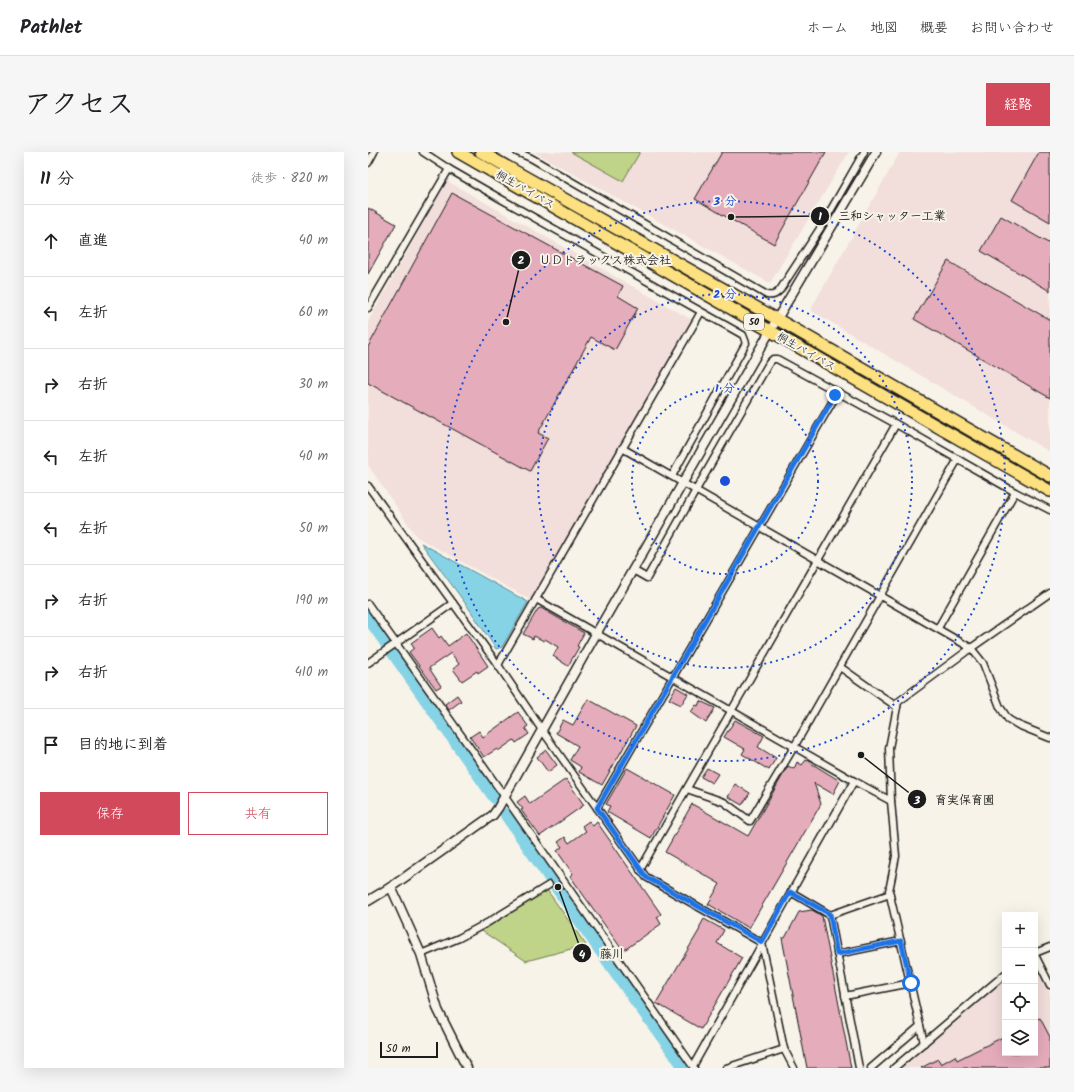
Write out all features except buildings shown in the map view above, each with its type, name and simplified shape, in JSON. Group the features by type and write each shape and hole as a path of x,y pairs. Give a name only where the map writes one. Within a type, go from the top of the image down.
{"highway":[{"name":"桐生バイパス","path":"458,152 1050,491"},
{"name":"桐生バイパス","path":"481,152 1050,476"}],"street":[{"path":"368,163 374,152"},
{"path":"423,152 449,169 743,335 746,343 672,476"},
{"path":"517,152 524,153 767,295 772,296 780,290 812,240 864,152"},
{"path":"368,901 391,888 493,814 505,797 596,634 770,332 876,152"},
{"path":"368,308 449,169"},
{"path":"498,665 701,312"},
{"path":"633,570 647,578 769,363 774,359 781,360 1015,492 1050,510"},
{"path":"597,808 838,392"},
{"path":"640,870 896,424"},
{"path":"622,448 971,648 983,663 1000,706 1008,720 1050,738"},
{"path":"687,788 724,802 750,821 840,667 958,459"},
{"path":"368,486 498,665 646,877 762,942 784,1049 794,1068"},
{"path":"938,628 1015,492"},
{"path":"924,1043 890,894 896,856 889,748 898,702 1050,592"},
{"path":"536,599 854,781 892,801"},
{"path":"368,663 453,603"},
{"path":"368,604 694,1067 762,942 854,781"},
{"path":"840,667 897,707"},
{"path":"421,954 459,938 550,885"},
{"path":"391,888 421,954 438,1010 467,1068"},
{"path":"790,892 830,914 890,894"},
{"path":"830,914 859,1068"},
{"path":"837,954 901,941"},
{"path":"1038,953 1050,947"},
{"path":"1038,960 1050,985"},
{"path":"894,1068 1002,977"},
{"path":"845,996 911,983"},
{"path":"871,1068 920,1026"},
{"path":"726,1068 784,1049"}],"shaded area":[{"path":"534,152 849,152 770,283"},
{"path":"900,152 1050,152 1050,452 812,311 812,307"},
{"path":"447,181 692,320 531,600 417,537 368,465 368,322"},
{"path":"1038,971 1050,994 1050,1068 899,1068 1002,982 1002,1056 1038,1056"}],"green space":[{"path":"571,152 640,152 623,181"},
{"path":"547,890 586,945 526,961 479,929"}],"water":[{"path":"421,543 528,602 502,647 496,649 468,607"}],"waterway":[{"path":"368,616 495,797"},
{"path":"507,815 636,1000 686,1068"}],"place":[{"name":"三和シャッター工業","path":"731,217"},
{"name":"ＵＤトラックス株式会社","path":"506,322"},
{"name":"育実保育園","path":"861,755"},
{"name":"藤川","path":"558,887"}],"route":[{"path":"835,395 674,677 597,808 646,877 762,942 790,892 830,914 837,954 901,941 911,983"}]}
